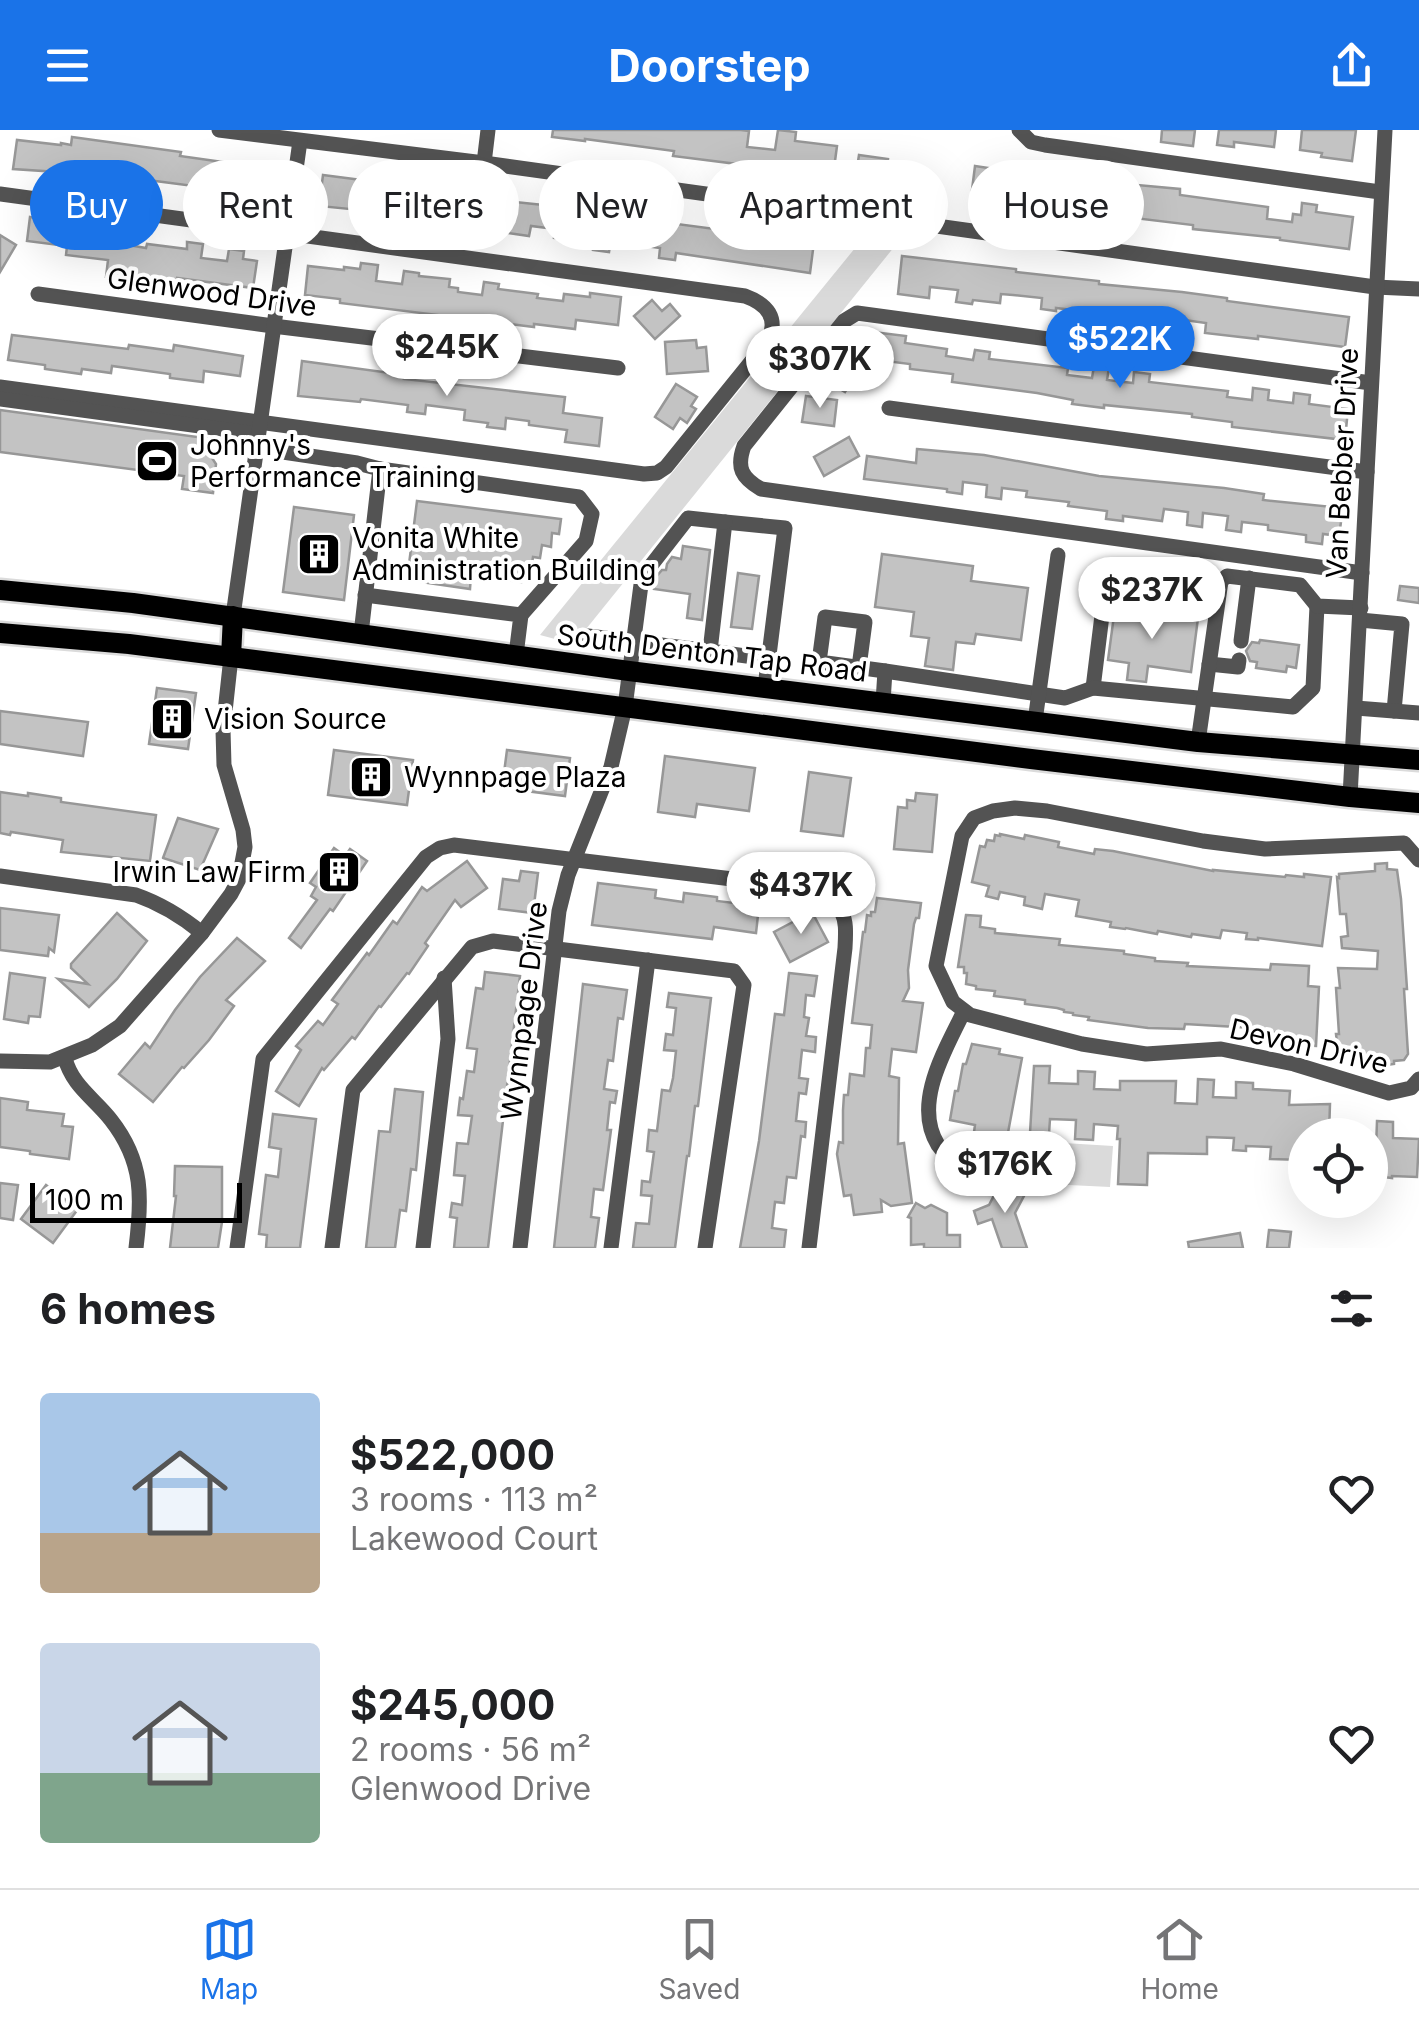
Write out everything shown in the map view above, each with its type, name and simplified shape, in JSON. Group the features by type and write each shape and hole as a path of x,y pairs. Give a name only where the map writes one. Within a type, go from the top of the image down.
{"main road":[{"name":"South Denton Tap Road","path":"0,590 132,603 1198,742 1419,760"},
{"path":"231,658 234,616"},
{"path":"0,633 129,644 1031,759 1419,803"},
{"path":"1031,759 1036,721"}],"street":[{"path":"219,130 459,160"},
{"path":"484,160 488,130"},
{"path":"1020,130 1030,142 1044,146 1380,192"},
{"name":"Van Bebber Drive","path":"1350,798 1385,130"},
{"path":"297,160 300,141"},
{"path":"519,168 1375,287 1419,289"},
{"path":"0,194 183,219"},
{"path":"0,398 258,435 656,473 666,467 768,342 772,332 772,316 767,308 745,296 328,239"},
{"path":"234,616 284,250"},
{"name":"Glenwood Drive","path":"38,294 618,368"},
{"path":"1362,572 761,489 740,471 740,457 744,446 844,321 857,313 1371,383"},
{"path":"0,387 258,435 380,469 579,497 592,514 586,541 521,615 516,655"},
{"path":"889,408 1367,472"},
{"path":"360,634 380,469"},
{"name":"Wynnpage Drive","path":"520,1248 559,911 574,860 611,767 625,707 642,578 688,518 725,522"},
{"path":"710,652 725,522 786,528 765,687"},
{"path":"1036,721 1058,555"},
{"path":"1093,688 1106,584 1114,572 1220,585"},
{"path":"1198,742 1220,585 1227,576 1300,585 1317,606 1402,624 1394,711"},
{"path":"1242,640 1249,578"},
{"path":"365,596 521,615"},
{"path":"859,667 1065,698 1093,688 1293,708 1313,688 1317,606"},
{"path":"588,636 768,659"},
{"path":"0,1060 50,1062 92,1046 120,1026 222,908 238,879 245,847 244,830 224,765 222,730 231,658"},
{"path":"1209,664 1238,667 1238,660"},
{"path":"883,702 885,671"},
{"path":"1356,708 1419,713"},
{"path":"958,1170 936,1142 927,1110 958,1007 936,966 962,836 974,818 1015,808 1046,811 1264,849 1404,843 1419,860"},
{"path":"237,1248 263,1059 406,880 440,848 454,846 814,889 840,908 846,922 845,948 809,1248"},
{"path":"0,876 136,895 177,913 202,933"},
{"path":"332,1248 353,1090 472,947 493,941 734,971 744,985 706,1248"},
{"path":"611,1248 648,960"},
{"path":"423,1248 448,1039 444,978"},
{"name":"Devon Drive","path":"958,1007 970,1015 1082,1044 1146,1054 1220,1049 1294,1064 1388,1093 1411,1088 1419,1079"},
{"path":"65,1058 75,1082 113,1122 134,1161 142,1204 136,1248"}],"shaded area":[{"path":"853,250 892,250 574,644 540,635"},
{"path":"1031,1141 1113,1146 1110,1187 1028,1183"}],"building":[{"path":"553,130 741,130 749,131 747,147 775,150 778,130 796,132 795,141 837,146 835,160 705,160 673,156 674,151 552,137"},
{"path":"1162,130 1195,130 1193,146 1161,142"},
{"path":"1219,130 1276,130 1274,147 1234,142 1234,147 1217,145"},
{"path":"1302,130 1356,130 1352,161 1300,150"},
{"path":"72,137 181,152 180,156 208,160 183,160 183,185 163,182 163,160 30,160 30,170 13,169 17,140 71,145"},
{"path":"859,155 888,159 888,160 858,160"},
{"path":"328,176 348,178 348,209 328,207"},
{"path":"1144,186 1180,189 1180,195 1268,207 1267,219 1292,222 1293,214 1301,215 1302,203 1317,205 1316,212 1353,217 1349,249 1193,229 1193,225 1144,219"},
{"path":"519,203 539,205 539,227 531,226 529,236 519,235"},
{"path":"684,225 704,228 704,250 813,250 810,273 676,253 675,260 659,258 660,250 684,250"},
{"path":"0,235 16,245 0,272"},
{"path":"163,246 202,250 201,258 227,261 229,250 244,251 243,259 257,261 253,288 177,278 176,283 135,278 134,282 106,277 108,260 66,255 67,250 163,250"},
{"path":"902,256 1349,317 1345,347 1205,333 1206,323 1163,317 1162,330 1146,328 1147,319 1041,309 1042,298 1001,294 1000,303 973,300 972,304 956,302 958,290 930,287 929,298 898,294"},
{"path":"361,263 378,265 376,281 402,284 404,271 419,273 450,279 449,287 458,288 458,292 482,295 484,282 499,284 498,289 563,301 564,294 621,297 618,325 576,320 575,329 534,327 340,303 340,299 305,295 308,266 344,270 360,269"},
{"path":"652,300 662,311 670,304 680,316 655,339 634,316"},
{"path":"873,332 906,336 905,343 947,349 946,356 973,360 975,350 990,352 989,359 1068,368 1067,375 1092,378 1094,366 1109,368 1107,380 1133,383 1134,372 1150,374 1149,382 1228,391 1227,397 1252,400 1253,388 1269,390 1268,400 1293,403 1294,393 1310,395 1309,404 1348,409 1345,440 1232,427 1232,422 1192,414 1072,404 1073,400 1037,393 952,382 953,374 870,359"},
{"path":"12,335 128,349 129,345 173,351 174,345 243,356 240,376 204,371 203,382 112,366 111,373 82,369 81,374 8,360"},
{"path":"696,340 697,348 706,347 708,371 667,374 665,342"},
{"path":"845,351 863,362 845,392 827,381"},
{"path":"302,361 405,375 404,379 565,397 563,413 602,418 599,446 565,442 567,430 529,425 529,421 506,418 505,429 487,427 488,423 464,420 465,410 426,405 425,414 407,412 408,405 298,396"},
{"path":"676,384 697,397 691,406 696,409 687,423 680,418 673,429 655,417"},
{"path":"806,396 837,400 834,426 802,422"},
{"path":"0,410 212,439 210,455 216,464 213,493 182,489 184,476 0,452"},
{"path":"849,437 859,456 824,476 814,457"},
{"path":"917,449 984,455 1099,476 1224,488 1264,494 1263,500 1343,508 1339,536 1323,534 1322,544 1306,542 1306,535 1268,530 1268,525 1242,522 1241,532 1226,530 1228,516 1203,513 1202,527 1187,525 1188,512 1164,509 1162,521 1123,516 1123,521 1106,519 1107,511 1026,497 1027,491 1002,488 1001,499 986,497 987,485 963,482 962,494 864,479 867,456 916,463"},
{"path":"417,501 561,519 559,534 552,533 551,547 542,545 540,558 533,557 531,570 522,569 521,582 471,575 470,589 407,580"},
{"name":"Vonita White Administration Building","path":"294,507 354,515 344,600 283,592"},
{"path":"683,546 710,550 702,620 687,618 690,594 654,589 655,578 666,570 672,557 681,559"},
{"path":"882,554 973,566 971,581 1028,588 1021,640 976,634 974,644 956,642 953,670 925,666 929,638 911,636 914,612 875,607"},
{"path":"738,573 759,576 752,629 731,627"},
{"path":"1400,586 1419,588 1419,603 1398,600"},
{"path":"1115,608 1198,618 1191,672 1148,666 1146,682 1127,680 1129,663 1108,660"},
{"path":"1252,642 1299,645 1296,668 1287,666 1286,672 1256,668 1257,662 1250,661 1246,651"},
{"name":"Vision Source","path":"157,688 196,693 188,749 149,744"},
{"path":"0,711 88,722 83,756 0,744"},
{"name":"Wynnpage Plaza","path":"334,750 413,760 407,805 328,795"},
{"path":"507,750 570,758 565,796 502,788"},
{"path":"665,756 755,768 749,811 697,804 695,817 658,812"},
{"path":"809,772 851,778 843,836 801,831"},
{"path":"0,792 28,793 61,798 61,802 156,815 150,861 61,852 63,840 0,833"},
{"path":"916,793 937,795 932,852 894,849 898,807 907,808 907,800 915,801"},
{"path":"178,818 218,829 200,870 163,858"},
{"path":"995,835 1059,842 1058,847 1094,854 1095,849 1113,851 1213,871 1331,877 1322,946 1246,939 1247,933 1222,930 1220,938 1158,931 1157,934 1110,927 1111,922 1076,916 1079,900 1045,894 1042,909 1024,905 1025,897 1000,892 998,899 986,896 989,886 972,882 980,846 985,847 987,840 994,841"},
{"name":"Irwin Law Firm","path":"334,848 345,856 350,849 367,861 333,911 330,909 301,948 289,938 317,900 311,896 316,887 310,883"},
{"path":"467,861 487,888 461,907 455,900 409,974 355,1039 352,1037 322,1068 299,1106 276,1091 301,1050 296,1046 318,1021 323,1025 338,1004 332,1000 393,921 397,924 422,887 427,891"},
{"path":"1387,863 1387,869 1397,870 1401,899 1408,1054 1404,1060 1379,1066 1378,1061 1366,1062 1338,1053 1338,968 1377,969 1378,951 1342,948 1341,937 1348,936 1346,914 1340,914 1337,877 1375,871 1375,864"},
{"path":"521,871 538,873 533,913 499,909 503,879 519,881"},
{"path":"598,883 656,890 655,898 683,902 684,893 759,906 756,933 714,927 712,939 592,925"},
{"path":"877,898 921,903 914,924 909,988 903,1001 923,1003 916,1052 892,1049 889,1076 899,1078 898,1144 904,1143 912,1203 891,1206 881,1200 882,1212 854,1215 851,1195 844,1196 837,1154 839,1142 843,1143 844,1095 848,1095 850,1074 864,1076 866,1048 870,1048 872,1025 852,1023 863,932 867,915 875,912"},
{"path":"0,908 59,915 54,952 49,948 48,956 0,950"},
{"path":"812,912 828,942 790,962 774,932"},
{"path":"117,913 147,941 89,1007 58,979 88,984 71,964"},
{"path":"966,915 981,916 980,927 995,929 995,933 1060,939 1059,945 1124,951 1155,961 1188,963 1187,966 1270,970 1271,964 1309,966 1308,986 1319,987 1316,1046 1297,1045 1298,1038 1254,1028 1185,1024 1184,1029 1148,1028 1088,1020 1089,1017 1057,1008 994,996 995,991 966,984 967,973 964,967 958,967"},
{"path":"237,938 265,961 226,1000 234,1006 153,1102 119,1074 145,1043 150,1048 200,977"},
{"path":"485,972 520,976 488,1248 454,1248 457,1218 450,1217 452,1203 462,1205 465,1176 454,1175 457,1143 468,1144 472,1116 458,1115 467,1071 474,1072 477,1049 467,1048 476,988 483,989"},
{"path":"10,973 45,978 40,1017 29,1016 28,1023 4,1019"},
{"path":"789,973 817,976 814,996 806,995 804,1017 809,1018 806,1036 816,1037 815,1052 802,1050 799,1078 808,1079 806,1094 799,1093 796,1121 806,1122 805,1137 801,1136 796,1178 787,1177 784,1203 775,1202 772,1228 786,1230 784,1248 740,1248 775,1014 784,1015"},
{"path":"583,984 627,990 604,1089 617,1091 615,1103 610,1102 607,1130 611,1130 603,1190 594,1189 591,1217 599,1218 595,1248 554,1248"},
{"path":"669,993 711,998 698,1106 675,1248 633,1248 636,1223 649,1224 652,1196 641,1195 642,1181 650,1182 654,1152 647,1151 649,1130 657,1131 662,1090 670,1091 673,1078 676,1051 664,1050 666,1034 673,1035 676,1008 667,1007"},
{"path":"972,1044 1022,1058 1007,1138 974,1132 975,1125 950,1120 955,1091"},
{"path":"1034,1066 1050,1066 1049,1083 1078,1084 1078,1071 1095,1072 1094,1089 1120,1090 1120,1081 1176,1081 1175,1103 1197,1104 1198,1079 1214,1080 1213,1097 1236,1098 1236,1082 1253,1083 1253,1089 1290,1091 1289,1105 1330,1104 1330,1118 1288,1118 1288,1160 1270,1159 1271,1147 1233,1150 1234,1138 1207,1137 1207,1154 1148,1153 1147,1185 1118,1184 1118,1126 1094,1124 1093,1140 1075,1139 1076,1120 1050,1119 1049,1134 1030,1133"},
{"path":"395,1089 423,1092 416,1170 411,1169 406,1211 400,1210 395,1248 366,1248 379,1131 390,1132"},
{"path":"0,1098 28,1102 27,1110 64,1114 62,1126 73,1127 69,1159 0,1147"},
{"path":"273,1114 316,1119 300,1248 266,1248 267,1235 259,1234 266,1175 278,1177 281,1149 269,1147"},
{"path":"1388,1122 1393,1122 1393,1138 1419,1139 1417,1177 1388,1178"},
{"path":"175,1166 222,1167 218,1248 170,1248"},
{"path":"1001,1182 1025,1194 1015,1213 1027,1248 1002,1248 992,1219 978,1224 974,1211 989,1205"},
{"path":"0,1183 18,1185 13,1220 0,1218"},
{"path":"46,1185 78,1209 53,1243 21,1219"},
{"path":"916,1203 947,1213 947,1235 960,1235 960,1248 911,1245 908,1217"},
{"path":"1269,1230 1291,1232 1289,1248 1267,1248"},
{"path":"1240,1233 1243,1248 1189,1248 1188,1242"}],"place":[{"name":"Johnny's Performance Training","path":"157,461"},
{"name":"Vonita White Administration Building","path":"319,554"},
{"name":"Vision Source","path":"172,719"},
{"name":"Wynnpage Plaza","path":"371,777"},
{"name":"Irwin Law Firm","path":"339,872"}]}
